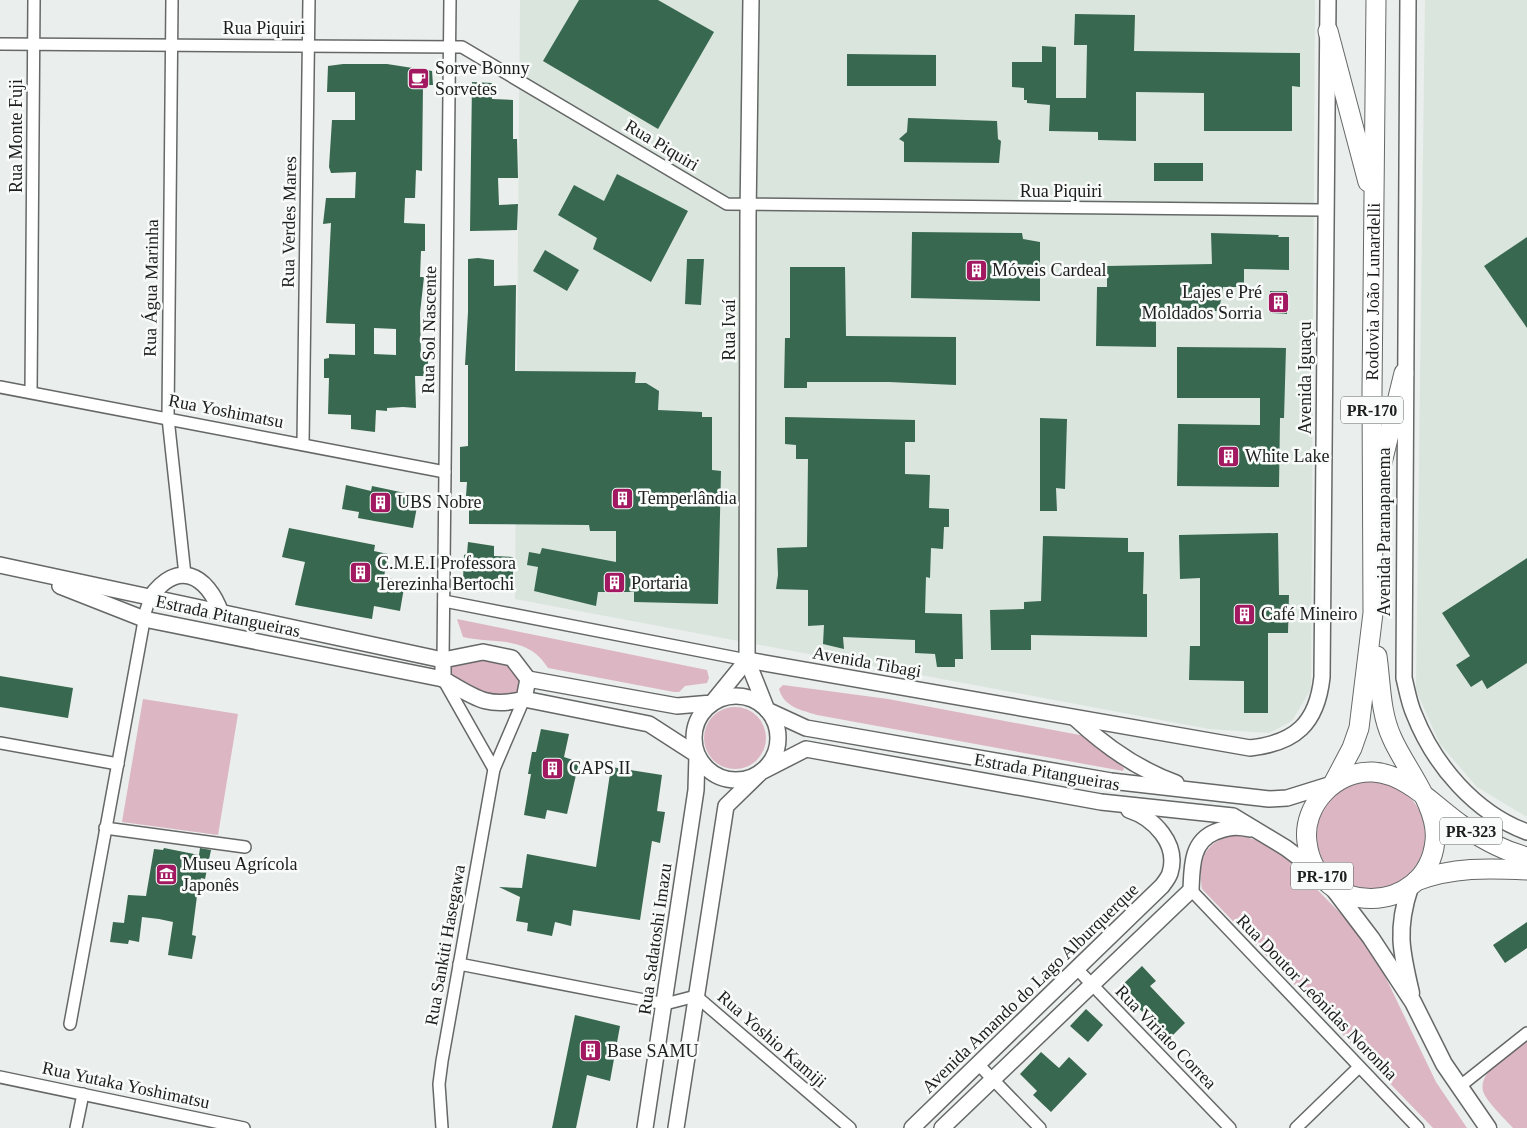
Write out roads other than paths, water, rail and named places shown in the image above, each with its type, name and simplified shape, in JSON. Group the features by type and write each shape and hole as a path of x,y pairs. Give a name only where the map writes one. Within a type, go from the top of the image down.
{"highway":[{"name":"Rodovia João Lunardelli","path":"1333,784 1352,748 1359,728 1369,663 1373,613 1376,0"},
{"path":"1328,31 1374,208"},
{"path":"1373,496 1404,373"},
{"name":"Rodovia João Lunardelli","path":"1373,613 1384,716 1391,738 1422,794"},
{"name":"PR-170","path":"1373,772 1391,775 1422,794 1434,821 1436,840 1432,856 1413,884 1392,896 1375,900 1353,897 1333,888 1318,872 1306,842 1308,823 1313,807 1333,784 1357,774 1373,772"},
{"name":"PR-323","path":"1422,794 1464,826 1504,849 1527,857"},
{"name":"PR-323","path":"1413,884 1434,874 1471,868 1527,870"}],"main road":[{"path":"1413,884 1402,912 1400,934 1413,1002"},
{"path":"1333,888 1371,938 1413,1002 1436,1051 1488,1128"}],"street":[{"name":"Rua Monte Fuji","path":"31,392 34,0"},
{"name":"Rua Água Marinha","path":"172,0 168,418 185,575"},
{"name":"Rua Verdes Mares","path":"303,444 309,0"},
{"name":"Rua Sol Nascente","path":"443,660 450,0"},
{"name":"Rua Ivaí","path":"751,0 748,206 747,660 767,710"},
{"name":"Avenida Iguaçu","path":"1284,741 1298,733 1314,711 1322,678 1324,210 1328,0"},
{"name":"Avenida Paranapanema","path":"1408,0 1404,373 1404,678 1414,714 1428,743 1456,783 1480,805 1510,826 1527,832"},
{"name":"Rua Piquiri","path":"0,44 462,48 727,204 748,206 1324,210"},
{"name":"Rua Yoshimatsu","path":"0,387 445,472"},
{"name":"Estrada Pitangueiras","path":"6,566 443,660"},
{"name":"Estrada Pitangueiras","path":"6,566 144,619 443,679 477,699 503,704 524,699"},
{"path":"70,1024 144,619 150,598 164,582 185,575 197,579 210,590 221,613"},
{"name":"Avenida Tibagi","path":"444,601 747,660 1076,719 1250,748 1284,741"},
{"path":"494,769 443,679 443,660 483,652 512,658 528,679 677,706 712,703 736,696 753,700 767,710 776,725 778,742 772,759 726,806 676,1128"},
{"path":"747,660 700,715 694,731 694,747 701,763 714,774 729,780 746,779 761,772"},
{"path":"528,679 524,699 649,724 697,755"},
{"name":"Rua Sankiti Hasegawa","path":"438,1127 440,1077 494,769 524,699"},
{"name":"Estrada Pitangueiras","path":"767,710 806,728 1111,781 1269,799 1300,795 1333,784"},
{"path":"1076,719 1112,750 1136,766 1198,791"},
{"path":"0,743 118,764"},
{"name":"Estrada Pitangueiras","path":"761,772 806,749 1101,802 1233,816 1261,832 1318,872"},
{"name":"Rua Sadatoshi Imazu","path":"646,1128 696,790 697,755"},
{"name":"Avenida Amando do Lago Alburquerque","path":"912,1128 1162,886 1170,873 1171,854 1161,830 1143,815 1101,802"},
{"path":"942,1128 1191,890 1194,852 1205,836 1227,827 1237,826 1261,832"},
{"path":"105,828 245,847"},
{"name":"Rua Doutor Leônidas Noronha","path":"1191,890 1418,1128"},
{"name":"Rua Yoshio Kamiji","path":"459,964 665,1004 696,996 850,1128"},
{"name":"Rua Viriato Correa","path":"1077,969 1230,1128"},
{"path":"1459,1087 1527,1033"},
{"path":"978,1064 1040,1128"},
{"path":"1296,1128 1359,1067"},
{"name":"Rua Yutaka Yoshimatsu","path":"0,1077 244,1128"},
{"path":"76,1128 83,1094"}],"place":[{"name":"Sorve Bonny Sorvetes","path":"419,78"},
{"name":"Móveis Cardeal","path":"976,270"},
{"name":"Lajes e Pré Moldados Sorria","path":"1278,302"},
{"name":"White Lake","path":"1229,456"},
{"name":"Temperlândia","path":"622,498"},
{"name":"UBS Nobre","path":"381,502"},
{"name":"C.M.E.I Professora Terezinha Bertochi","path":"361,573"},
{"name":"Portaria","path":"615,583"},
{"name":"Café Mineiro","path":"1245,614"},
{"name":"CAPS II","path":"553,768"},
{"name":"Museu Agrícola Japonês","path":"166,874"},
{"name":"Base SAMU","path":"591,1051"}]}
